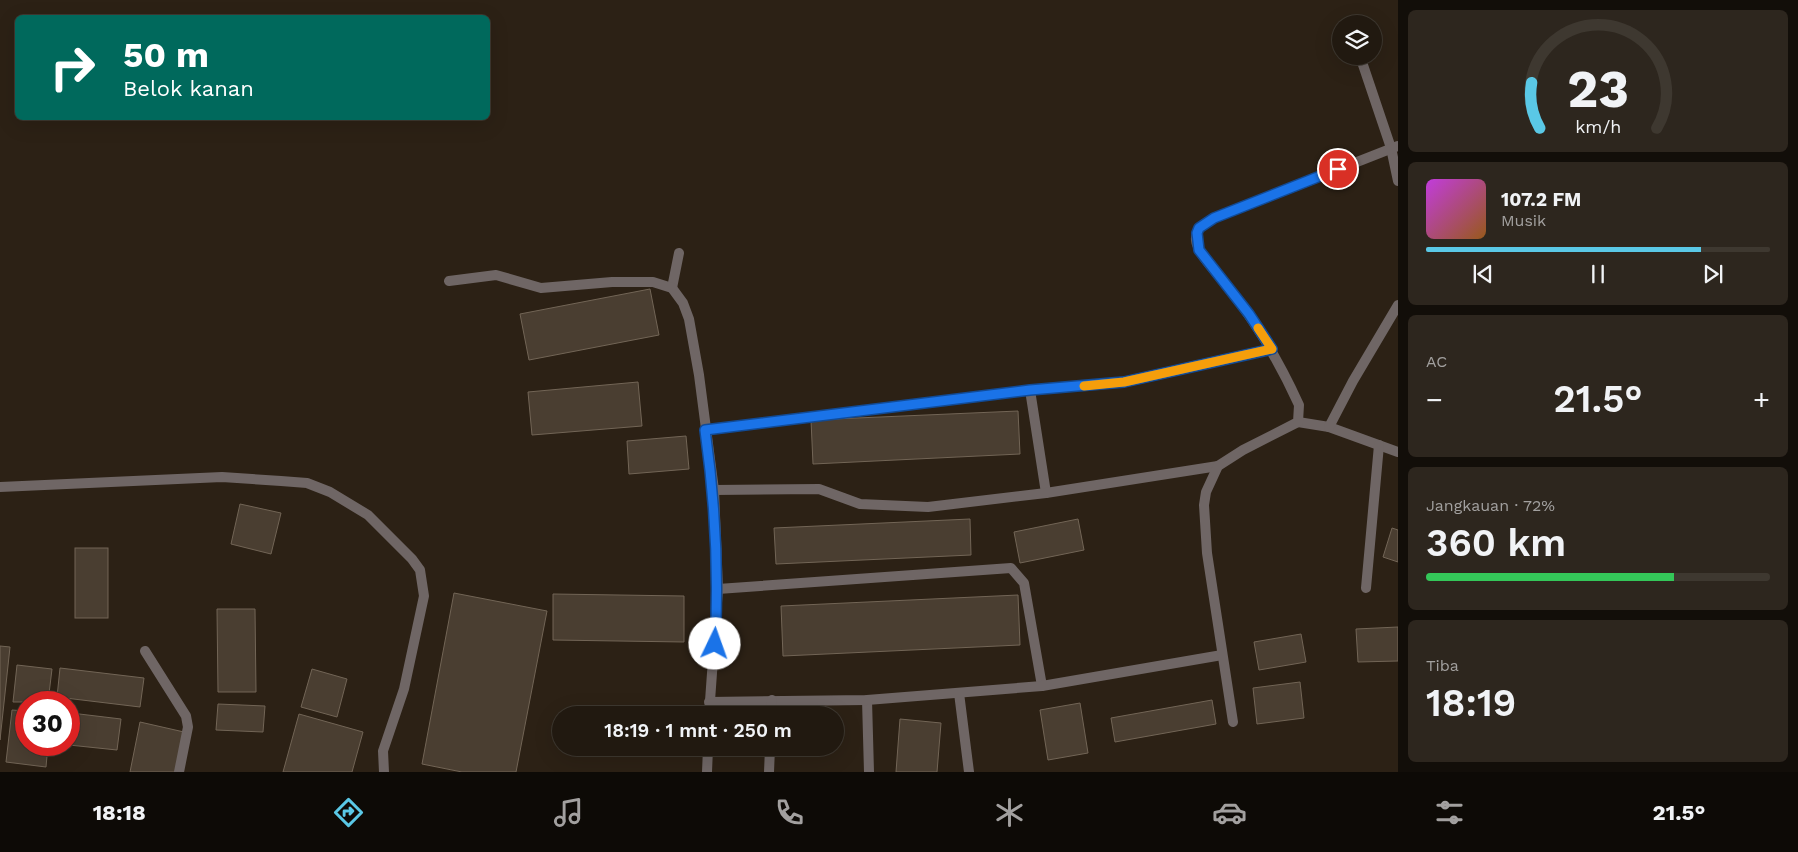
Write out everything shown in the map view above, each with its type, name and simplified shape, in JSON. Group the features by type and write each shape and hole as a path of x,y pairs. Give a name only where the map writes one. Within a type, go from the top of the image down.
{"street":[{"path":"1363,65 1395,147 1398,181"},
{"path":"1298,422 1298,405 1272,349 1249,314 1199,250 1196,240 1199,228 1214,218 1395,147"},
{"path":"672,288 680,253"},
{"path":"449,282 496,275 541,288 612,282 653,282 672,288 683,303 689,319 699,374 714,490 718,589 709,706"},
{"path":"1329,427 1353,380 1398,305"},
{"path":"705,430 1030,390 1124,382 1272,349"},
{"path":"1030,390 1046,493"},
{"path":"714,490 819,490 860,504 928,506 1046,493 1218,466 1243,450 1298,422 1329,427 1398,452"},
{"path":"1366,588 1380,446"},
{"path":"1218,466 1206,492 1204,505 1207,553 1233,722"},
{"path":"0,487 222,477 281,480 307,483 322,489 368,515 412,559 420,570 424,596 404,689 384,751 384,772"},
{"path":"718,589 1011,568 1024,584 1042,686"},
{"path":"145,651 186,716 188,727 179,772"},
{"path":"709,702 867,700 1042,686 1222,655"},
{"path":"960,693 969,772"},
{"path":"772,700 772,706"},
{"path":"867,700 868,772"},
{"path":"707,772 708,756"},
{"path":"769,772 770,756"}],"building":[{"path":"650,289 659,335 529,360 520,314"},
{"path":"638,382 642,426 532,435 528,392"},
{"path":"1018,411 1020,454 813,464 811,420"},
{"path":"686,436 689,469 629,474 627,441"},
{"path":"240,504 281,513 271,554 231,544"},
{"path":"970,519 971,555 776,564 774,528"},
{"path":"1078,519 1084,550 1020,563 1014,532"},
{"path":"1392,528 1398,530 1398,562 1383,557"},
{"path":"75,548 108,548 108,618 75,618"},
{"path":"454,593 547,611 516,772 462,772 422,764"},
{"path":"553,594 684,596 684,642 553,640"},
{"path":"1018,595 1020,645 783,656 781,606"},
{"path":"217,609 255,609 256,692 218,692"},
{"path":"1398,627 1398,661 1358,662 1356,629"},
{"path":"1301,634 1306,662 1259,670 1254,642"},
{"path":"0,646 10,647 0,740"},
{"path":"17,665 52,669 49,691 15,691 15,702 13,702"},
{"path":"60,668 144,678 140,707 80,700 80,691 58,691"},
{"path":"312,669 347,679 337,717 301,707"},
{"path":"1300,682 1304,718 1257,724 1253,688"},
{"path":"1212,700 1216,724 1115,742 1111,718"},
{"path":"1080,703 1088,753 1048,760 1040,710"},
{"path":"218,704 265,706 263,732 216,730"},
{"path":"12,710 15,710 15,756 47,756 46,767 6,762"},
{"path":"80,714 121,719 117,750 80,746"},
{"path":"299,714 363,732 352,772 283,772"},
{"path":"900,719 941,723 937,772 896,772"},
{"path":"140,722 184,732 176,772 130,772"}],"slow traffic":[{"path":"1084,386 1124,382 1272,349 1258,328"}],"route":[{"path":"715,644 718,589 714,490 705,430 1030,390 1124,382 1272,349 1249,314 1199,250 1196,240 1197,233 1203,224 1214,218 1338,169"}]}
